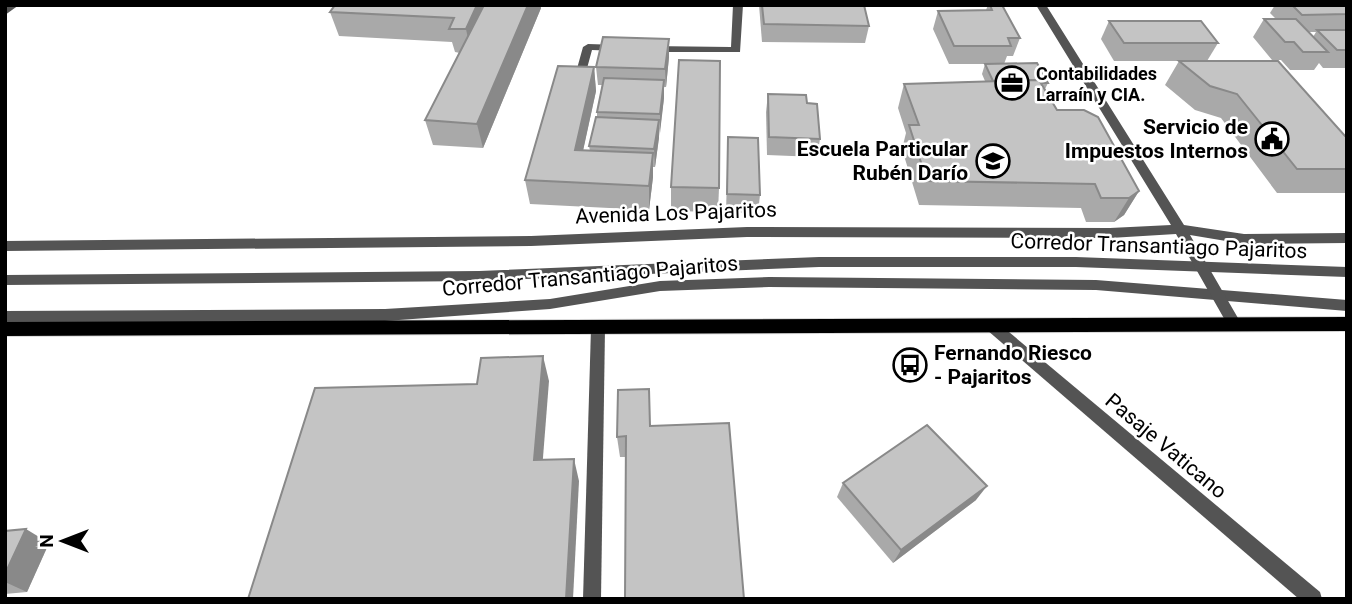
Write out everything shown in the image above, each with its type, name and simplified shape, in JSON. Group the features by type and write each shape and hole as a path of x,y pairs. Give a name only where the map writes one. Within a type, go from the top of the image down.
{"main road":[{"path":"5,329 1347,324"}],"street":[{"path":"5,12 14,5"},
{"path":"642,48 736,50 738,5"},
{"path":"1041,5 1180,229 1235,325"},
{"path":"578,83 588,47 628,48"},
{"name":"Avenida Los Pajaritos","path":"5,246 531,241 734,233 1110,233 1180,229 1244,239 1347,238"},
{"name":"Corredor Transantiago Pajaritos","path":"5,280 479,276 819,262 1076,262 1347,272"},
{"name":"Corredor Transantiago Pajaritos","path":"5,317 385,315 550,304 660,286 769,282 1096,285 1347,306"},
{"name":"Pasaje Vaticano","path":"992,326 1313,599"},
{"path":"592,599 598,328"}],"building":[{"path":"335,5 477,5 466,29 449,29 454,18 330,12"},
{"path":"484,5 528,5 477,124 425,120"},
{"path":"762,5 864,5 869,26 764,24"},
{"path":"990,5 1002,5 1020,38 1008,38 1011,46 954,46 938,11 992,10"},
{"path":"1292,5 1347,5 1347,14 1302,15"},
{"path":"1264,19 1296,19 1328,52 1303,52 1294,42 1285,42"},
{"path":"1109,21 1201,21 1218,43 1124,43"},
{"path":"1317,30 1347,30 1347,50 1337,50"},
{"path":"603,37 669,39 665,69 596,67"},
{"path":"679,60 720,61 719,188 671,187"},
{"path":"1179,61 1278,61 1347,136 1347,169 1297,169 1237,94 1210,86"},
{"path":"1037,63 1048,83 1041,83 1039,80 993,81 985,64"},
{"path":"558,66 594,67 575,150 653,153 649,186 525,180"},
{"path":"604,78 664,80 660,114 597,112"},
{"path":"1039,80 1057,110 1084,110 1098,117 1139,191 1129,198 1101,198 1095,184 927,181 909,125 919,125 904,84"},
{"path":"768,94 806,95 807,103 817,104 820,139 769,137"},
{"path":"596,117 659,120 654,149 589,146"},
{"path":"728,137 758,138 760,195 727,194"},
{"path":"543,356 534,460 574,459 566,599 248,599 315,388 477,384 481,358"},
{"path":"649,389 650,426 729,423 744,599 625,599 626,436 617,437 618,390"},
{"path":"927,425 987,486 901,550 843,483"},
{"path":"26,529 5,574 5,531"}],"place":[{"name":"Contabilidades Larraín y CIA.","path":"1012,83"},
{"name":"Servicio de Impuestos Internos","path":"1272,139"},
{"name":"Escuela Particular Rubén Darío","path":"993,161"},
{"name":"Fernando Riesco - Pajaritos","path":"910,365"}]}
